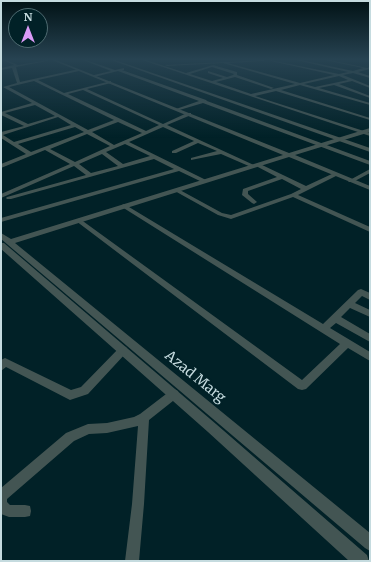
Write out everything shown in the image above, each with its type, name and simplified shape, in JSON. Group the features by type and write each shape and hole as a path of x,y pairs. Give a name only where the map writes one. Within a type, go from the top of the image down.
{"street":[{"path":"48,86 146,133"},
{"path":"65,94 94,86"},
{"path":"120,86 370,188"},
{"path":"159,86 370,163"},
{"path":"189,86 370,150"},
{"path":"225,86 370,135"},
{"path":"266,86 370,119"},
{"path":"251,96 289,86"},
{"path":"308,86 370,104"},
{"path":"314,88 323,86"},
{"path":"340,86 370,97"},
{"path":"4,87 115,147"},
{"path":"83,89 221,152 282,177 306,190"},
{"path":"178,110 236,90"},
{"path":"362,94 370,92"},
{"path":"1,113 36,103"},
{"path":"1,113 28,126"},
{"path":"1,196 189,114"},
{"path":"1,135 58,116"},
{"path":"1,166 46,146 118,120"},
{"path":"14,144 75,125"},
{"path":"4,240 78,220 370,130"},
{"path":"1,135 30,154"},
{"path":"33,138 38,141"},
{"path":"174,152 199,141"},
{"path":"125,142 204,181"},
{"path":"46,146 90,175"},
{"path":"103,152 122,166"},
{"path":"194,159 221,152"},
{"path":"1,200 154,156"},
{"path":"1,160 8,163"},
{"path":"1,220 179,169"},
{"path":"351,181 370,171"},
{"path":"176,190 220,214 231,217 306,190 336,174"},
{"path":"254,202 245,195 245,190 282,177"},
{"path":"292,195 370,230"},
{"path":"124,206 370,357"},
{"path":"78,220 302,386 346,343"},
{"name":"Azad Marg","path":"4,240 123,350 361,561"},
{"name":"Azad Marg","path":"4,240 370,543"},
{"path":"324,329 361,292 370,297"},
{"path":"349,304 370,314"},
{"path":"334,318 370,338"},
{"path":"2,363 70,395 84,391 123,350"},
{"path":"25,511 9,511 1,504 1,496 70,437 88,429 107,428 135,422 144,418 174,394"},
{"path":"132,561 138,504 144,418"}]}
